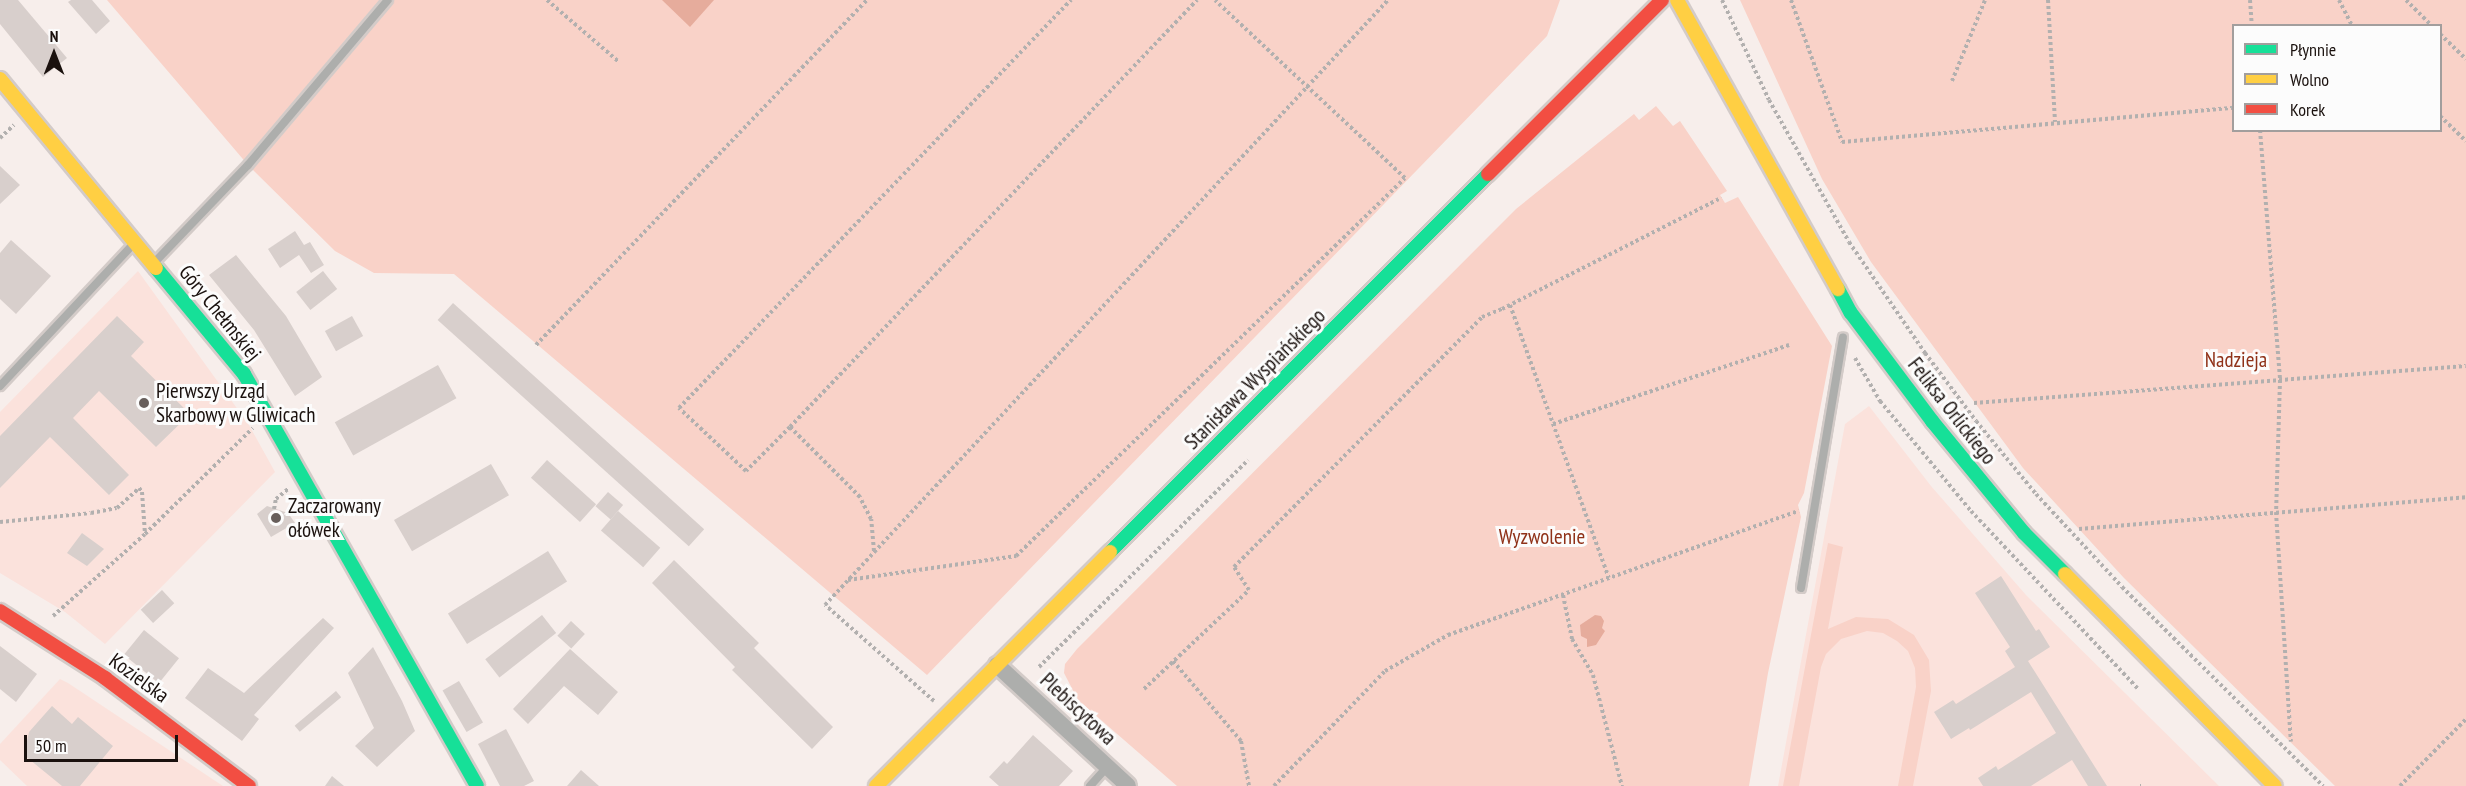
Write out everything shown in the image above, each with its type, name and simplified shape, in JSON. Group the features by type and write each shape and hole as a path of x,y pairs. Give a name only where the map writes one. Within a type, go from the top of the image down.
{"street":[{"name":"Stanisława Wyspiańskiego","path":"876,786 1662,0"},
{"name":"Feliksa Orlickiego","path":"1677,0 1851,313 1932,421 2024,533 2275,786"},
{"name":"Góry Chełmskiej","path":"0,79 8,95 135,242 244,374 477,786"},
{"name":"Kozielska","path":"0,611 105,678 249,786"},
{"name":"Plebiscytowa","path":"997,665 1128,786"}],"lane":[{"path":"152,264 248,165 388,0"},
{"path":"0,386 135,242"},
{"path":"1801,588 1843,338"},
{"path":"1090,786 1107,767"}],"path":[{"path":"547,0 619,62"},
{"path":"536,345 867,0"},
{"path":"1071,0 679,408 746,471 1197,0"},
{"path":"847,580 1016,556 1405,178 1215,0"},
{"path":"938,705 825,605 1388,0"},
{"path":"1722,0 1769,100 1849,242 1925,353 1976,421 2036,494 2122,587 2323,786"},
{"path":"1791,0 1842,141 2232,108"},
{"path":"1952,81 1985,0"},
{"path":"2048,0 2055,122"},
{"path":"2250,0 2252,24"},
{"path":"2339,0 2351,24"},
{"path":"2406,0 2430,24"},
{"path":"2442,36 2466,60"},
{"path":"2442,118 2466,141"},
{"path":"0,138 15,125"},
{"path":"2260,132 2280,380 2276,512 2291,742"},
{"path":"1144,689 1249,591 1234,567 1482,317 1721,198"},
{"path":"1510,305 1609,578"},
{"path":"1843,338 1880,401 1971,511 2138,689"},
{"path":"1553,424 1789,345"},
{"path":"1974,403 2466,366"},
{"path":"52,616 145,534 257,423"},
{"path":"790,427 860,497 871,519 874,551"},
{"path":"1039,667 1248,460"},
{"path":"274,509 276,499 290,487"},
{"path":"0,522 91,513 117,508 139,488 142,492 145,534"},
{"path":"2079,529 2466,496"},
{"path":"1274,786 1385,671 1448,635 1799,511"},
{"path":"1563,595 1572,639 1593,675 1622,786"},
{"path":"1173,661 1241,741 1249,786"},
{"path":"2400,786 2466,719"}],"shaded area":[{"path":"662,0 714,0 690,27"},
{"path":"138,271 249,425 275,472 105,644 65,612 0,573 0,412"},
{"path":"1869,406 1931,486 2026,595 2219,786 1778,786 1845,424"},
{"path":"1595,615 1601,616 1604,621 1602,628 1605,631 1596,645 1587,647 1587,639 1581,636 1580,625"},
{"path":"60,679 223,786 27,786 0,760 0,744"}],"green space":[{"path":"107,0 1560,0 1547,36 927,675 454,274 374,273 335,251 248,165"},
{"name":"Nadzieja","path":"1740,0 2466,0 2466,786 2335,786 2124,578 2023,468 1871,262 1822,179"},
{"name":"Wyzwolenie","path":"1656,106 1673,126 1680,121 1727,191 1720,195 1725,203 1738,197 1832,346 1804,493 1798,505 1801,517 1768,673 1749,786 1177,786 1078,700 1064,673 1065,664 1077,649 1516,209 1634,114 1639,120"},
{"path":"1828,543 1843,547 1828,629 1856,617 1888,619 1914,635 1929,660 1931,691 1913,786 1898,786 1916,687 1915,668 1908,651 1897,641 1883,633 1867,631 1841,639 1826,654 1821,667 1799,786 1783,786"}],"building":[{"path":"0,0 18,0 67,58 43,77 0,24"},
{"path":"92,0 110,21 96,34 68,2"},
{"path":"0,166 20,185 0,204"},
{"path":"295,231 304,245 310,242 324,265 311,273 299,255 280,268 268,249"},
{"path":"11,240 51,276 16,314 0,299 0,253"},
{"path":"236,255 286,316 322,377 295,396 254,330 209,275"},
{"path":"323,271 337,289 310,310 296,292"},
{"path":"453,303 704,529 689,546 438,320"},
{"name":"Pierwszy Urząd Skarbowy w Gliwicach","path":"117,316 144,342 131,356 190,414 156,447 99,391 73,418 129,475 109,495 50,437 0,488 0,436"},
{"path":"352,316 363,336 336,351 325,331"},
{"path":"438,365 456,398 353,455 335,422"},
{"path":"547,460 596,504 580,522 531,478"},
{"path":"491,464 509,495 412,551 394,520"},
{"path":"608,492 623,505 611,519 596,506"},
{"name":"Zaczarowany ołówek","path":"267,506 288,513 295,523 271,537 257,514"},
{"path":"618,511 660,548 643,567 601,531"},
{"path":"82,533 104,549 87,566 67,553"},
{"path":"548,551 567,582 467,644 448,614"},
{"path":"674,560 759,643 754,648 833,727 812,749 732,670 735,667 652,583"},
{"path":"2001,576 2036,631 2039,629 2050,647 2028,661 2107,786 2088,786 2072,760 2031,786 1983,786 1978,778 1996,766 1998,770 2056,733 2031,692 1970,730 1969,728 1951,739 1934,712 1953,700 1956,704 2015,667 2005,651 2010,647 1975,593"},
{"path":"162,590 174,603 153,623 141,610"},
{"path":"542,615 556,633 499,677 485,659"},
{"path":"323,618 334,628 254,715 259,719 242,741 185,698 208,668 244,693"},
{"path":"571,621 585,634 571,649 557,636"},
{"path":"144,630 179,658 159,683 124,655"},
{"path":"0,646 37,674 16,702 0,689"},
{"path":"373,647 415,731 377,767 355,746 374,728 348,673"},
{"path":"570,649 618,692 598,715 564,686 528,724 513,709"},
{"path":"459,681 483,723 467,732 443,690"},
{"path":"336,691 341,697 300,732 295,726"},
{"path":"52,706 72,724 78,717 113,746 80,786 62,786 24,755 29,732"},
{"path":"506,729 534,781 524,786 500,786 478,744"},
{"path":"1033,735 1073,771 1059,786 999,786 989,777 1004,761 1007,764"},
{"path":"581,770 599,786 567,786"},
{"path":"332,776 344,786 325,786"}],"traffic: fast":[{"path":"1110,552 1488,174"},
{"path":"156,268 244,374 477,786"},
{"path":"1838,289 1851,313 1932,421 2024,533 2065,574"}],"traffic: slow":[{"path":"1677,0 1838,289"},
{"path":"0,79 156,268"},
{"path":"876,786 1110,552"},
{"path":"2065,574 2275,786"}],"traffic: jam":[{"path":"1488,174 1662,0"},
{"path":"0,611 105,678 249,786"}],"place":[{"name":"Pierwszy Urząd Skarbowy w Gliwicach","path":"144,403"},
{"name":"Zaczarowany ołówek","path":"276,518"}]}
